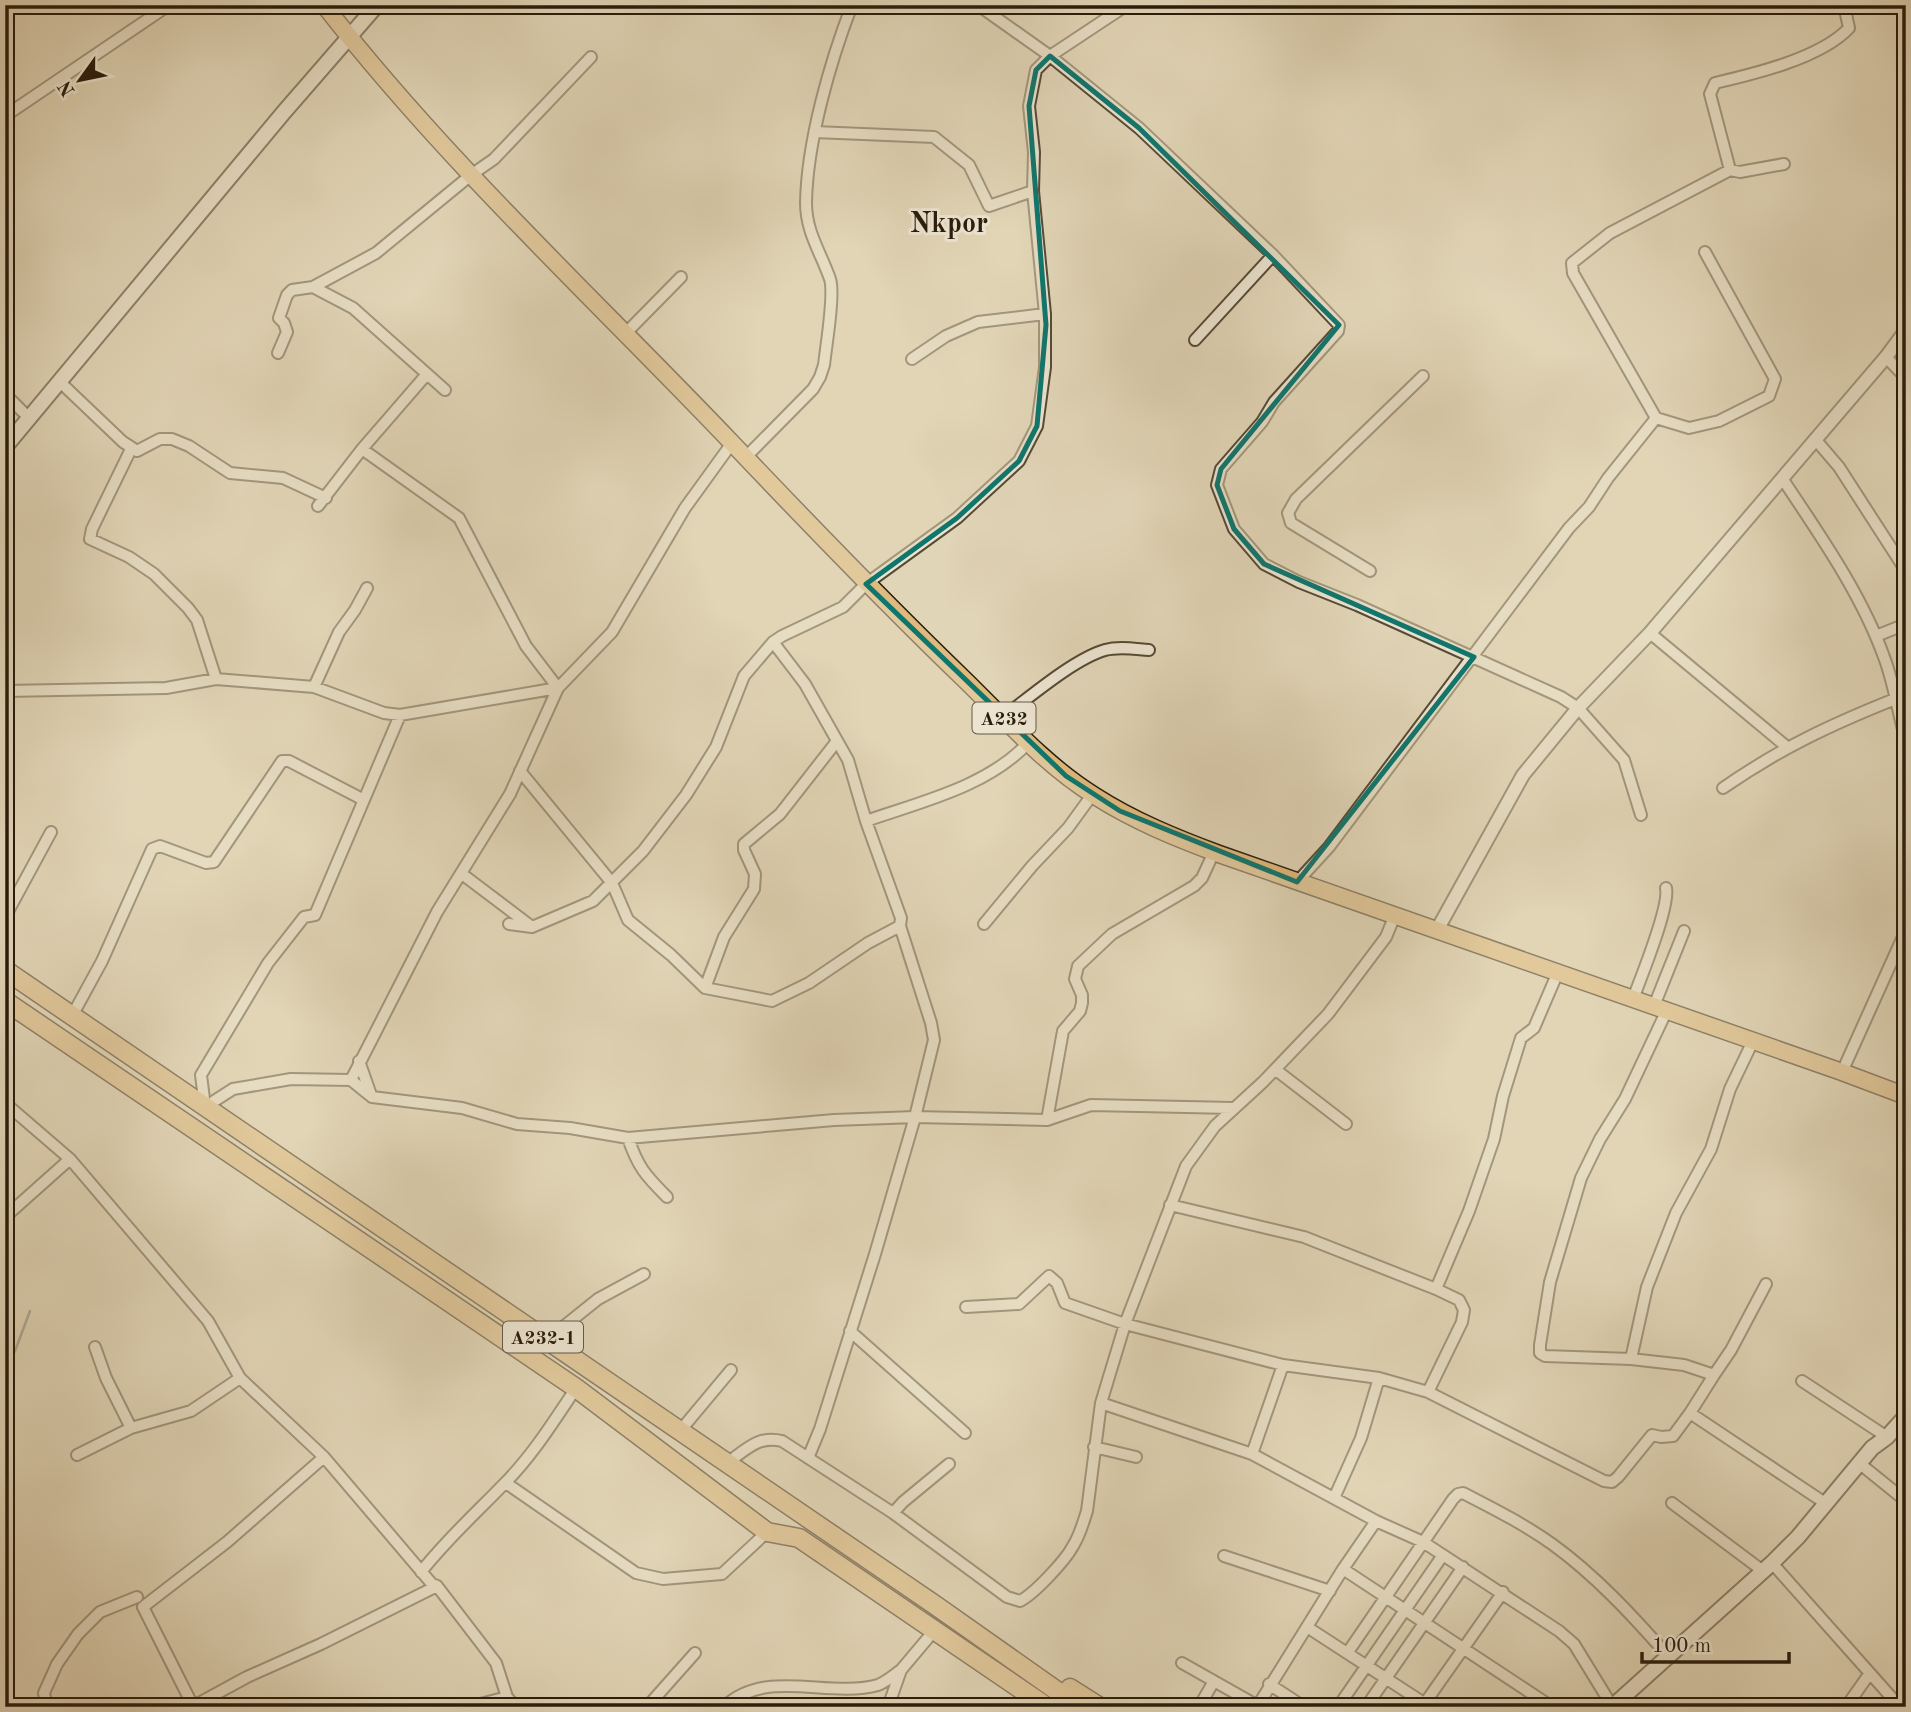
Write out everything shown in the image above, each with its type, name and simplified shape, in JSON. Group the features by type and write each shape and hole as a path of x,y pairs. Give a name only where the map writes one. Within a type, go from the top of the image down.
{"highway":[{"name":"A232-1","path":"5,971 727,1462 1080,1707"},
{"name":"A232-1","path":"5,1000 576,1388 767,1532 799,1538 1048,1707"},
{"path":"935,1605 1100,1707"},
{"path":"929,1628 1029,1707"}],"main road":[{"name":"A232","path":"324,5 350,39 471,175 624,335 746,457 866,584 1028,743 1066,776 1140,821 1214,852 1906,1096"},
{"path":"5,447 284,112 377,5"},
{"path":"1612,1706 1768,1567 1798,1537 1872,1448 1887,1437 1906,1416"}],"street":[{"path":"5,116 169,5"},
{"path":"746,457 813,389 824,365 831,282 809,230 806,204 815,132 838,43 852,5"},
{"path":"978,5 1050,56 1139,128 1273,256 1339,325 1338,331 1273,402 1262,422 1221,470 1217,485 1234,529 1264,564 1474,657 1561,697 1578,708 1624,760 1640,815"},
{"path":"509,925 532,927 593,901 643,850 686,795 716,747 744,676 773,642 843,607 866,584 957,518 1019,461 1037,426 1045,368 1045,314 1033,191 1034,152 1029,106 1036,70 1050,56 1128,5"},
{"path":"1730,170 1710,94 1715,83 1752,75 1803,58 1849,28 1844,5"},
{"path":"278,354 287,332 279,318 287,295 292,290 313,287 376,253 494,159 591,57"},
{"path":"815,132 934,137 969,165 989,206 1033,191"},
{"path":"1705,252 1775,379 1769,396 1719,421 1689,428 1656,418 1573,272 1572,263 1610,233 1730,170 1740,172 1784,164"},
{"path":"1195,340 1273,256"},
{"path":"624,335 681,277"},
{"path":"313,287 353,308 445,390"},
{"path":"912,359 946,336 978,322 1045,314"},
{"path":"1437,930 1523,775 1578,708 1650,633 1906,330"},
{"path":"1886,356 1906,378"},
{"path":"60,382 131,449 141,450 160,439 173,439 189,446 230,473 283,478 322,502 362,449 427,374"},
{"path":"1370,571 1290,523 1288,513 1296,499 1423,376"},
{"path":"5,394 28,417"},
{"path":"1297,881 1329,846 1569,528 1589,507 1608,478 1656,418"},
{"path":"1815,439 1839,467 1906,571"},
{"path":"351,1080 437,912 510,794 558,688 612,632 685,508 732,443"},
{"path":"131,449 92,529 90,539 129,557 155,575 188,608 197,620 216,679"},
{"path":"362,449 459,518 526,646 558,688"},
{"path":"1782,478 1830,554 1876,636 1885,658 1906,741"},
{"path":"314,687 339,632 367,588"},
{"path":"1876,636 1906,624"},
{"path":"1650,633 1787,747"},
{"path":"773,642 805,684 848,760 866,821 901,918 900,926 934,1040 915,1117 820,1429 808,1458"},
{"path":"1003,717 1067,670 1097,653 1107,649 1149,650"},
{"path":"5,691 166,688 216,679 314,687 384,712 400,715 558,688"},
{"path":"1723,788 1787,747 1830,725 1895,699"},
{"path":"400,715 315,915 304,917 268,963 201,1075 205,1107 233,1089 291,1079 351,1080 372,1097 462,1108 517,1124 570,1128 628,1138 834,1120 915,1117 1047,1120 1091,1105 1233,1108"},
{"path":"705,988 724,937 754,889 755,874 744,844 780,814 837,741"},
{"path":"866,821 963,787 1015,756 1028,743"},
{"path":"72,1016 102,961 152,849 160,846 206,863 214,862 282,761 289,761 364,800"},
{"path":"520,771 612,883 628,920 671,955 705,988 772,1001 809,984 868,943 900,926"},
{"path":"984,924 1068,828 1093,794"},
{"path":"5,917 51,832"},
{"path":"1047,1120 1063,1031 1080,1011 1082,1003 1082,995 1075,979 1077,967 1112,934 1194,886 1202,878 1214,852"},
{"path":"462,873 532,927"},
{"path":"1633,999 1664,912 1668,896 1666,888"},
{"path":"727,1462 759,1441 769,1438 782,1441 893,1513 1007,1597 1020,1601 1030,1596 1072,1548 1087,1511 1101,1403 1125,1324 1186,1166 1215,1126 1276,1070 1328,1014 1386,937 1395,915"},
{"path":"1842,1072 1906,930"},
{"path":"1684,931 1660,1008 1625,1099 1600,1139 1581,1178 1550,1282 1539,1345 1540,1353 1545,1356 1631,1359 1684,1365 1714,1375"},
{"path":"1436,1289 1469,1211 1494,1139 1503,1096 1521,1038 1534,1028 1558,972"},
{"path":"1631,1359 1647,1287 1676,1213 1711,1149 1730,1089 1753,1041"},
{"path":"359,1061 372,1097"},
{"path":"1276,1070 1346,1124"},
{"path":"5,1103 70,1159 208,1321 240,1378 324,1457 421,1572 437,1586 496,1663 507,1697 516,1707"},
{"path":"628,1138 644,1175 667,1197"},
{"path":"5,1217 70,1159"},
{"path":"1170,1205 1304,1237 1458,1300 1464,1310 1462,1322 1427,1392"},
{"path":"547,1340 598,1298 644,1274"},
{"path":"966,1307 1019,1304 1049,1276 1057,1283 1065,1303 1125,1324 1283,1365 1379,1378 1427,1392 1604,1481 1612,1482 1652,1435 1673,1436 1731,1350 1766,1284"},
{"path":"850,1331 965,1433"},
{"path":"95,1347 106,1378 131,1428"},
{"path":"1252,1454 1283,1365"},
{"path":"680,1431 731,1370"},
{"path":"76,1455 131,1428 191,1411 240,1378"},
{"path":"1335,1496 1360,1438 1379,1378"},
{"path":"1802,1381 1887,1437"},
{"path":"421,1572 506,1483 576,1388"},
{"path":"1101,1403 1252,1454 1335,1496 1376,1521 1423,1542 1503,1592 1574,1644 1612,1706"},
{"path":"1690,1413 1825,1503"},
{"path":"1094,1447 1136,1457"},
{"path":"324,1457 227,1542 144,1607 193,1707 247,1677 321,1644 437,1586"},
{"path":"1860,1463 1906,1501"},
{"path":"893,1513 949,1464"},
{"path":"506,1483 636,1573 663,1579 722,1574 767,1532"},
{"path":"1348,1652 1453,1499 1463,1493 1551,1543 1594,1578 1633,1616 1668,1656"},
{"path":"1672,1503 1768,1567 1900,1707"},
{"path":"1182,1662 1257,1706 1376,1521"},
{"path":"1338,1707 1443,1555"},
{"path":"1224,1556 1330,1591"},
{"path":"1366,1707 1463,1567"},
{"path":"1343,1569 1552,1707"},
{"path":"1307,1627 1428,1705 1463,1648 1503,1592"},
{"path":"47,1707 44,1693 57,1664 78,1634 100,1612 137,1597"},
{"path":"888,1707 901,1670 929,1628"},
{"path":"647,1707 695,1653"},
{"path":"724,1707 731,1700 764,1686 864,1688 881,1684 901,1670"},
{"path":"1846,1707 1870,1673"},
{"path":"1199,1707 1214,1681"},
{"path":"1269,1684 1304,1707"},
{"path":"469,1707 507,1697"}],"highlighted area":[{"path":"1050,56 1139,128 1339,325 1221,469 1217,485 1234,529 1264,564 1474,657 1297,882 1120,811 1066,776 866,584 957,518 1019,461 1037,426 1046,325 1029,106 1036,70"}],"waterway":[{"path":"5,1366 15,1351 30,1311"}],"district":[{"name":"Nkpor","path":"949,222"}]}
